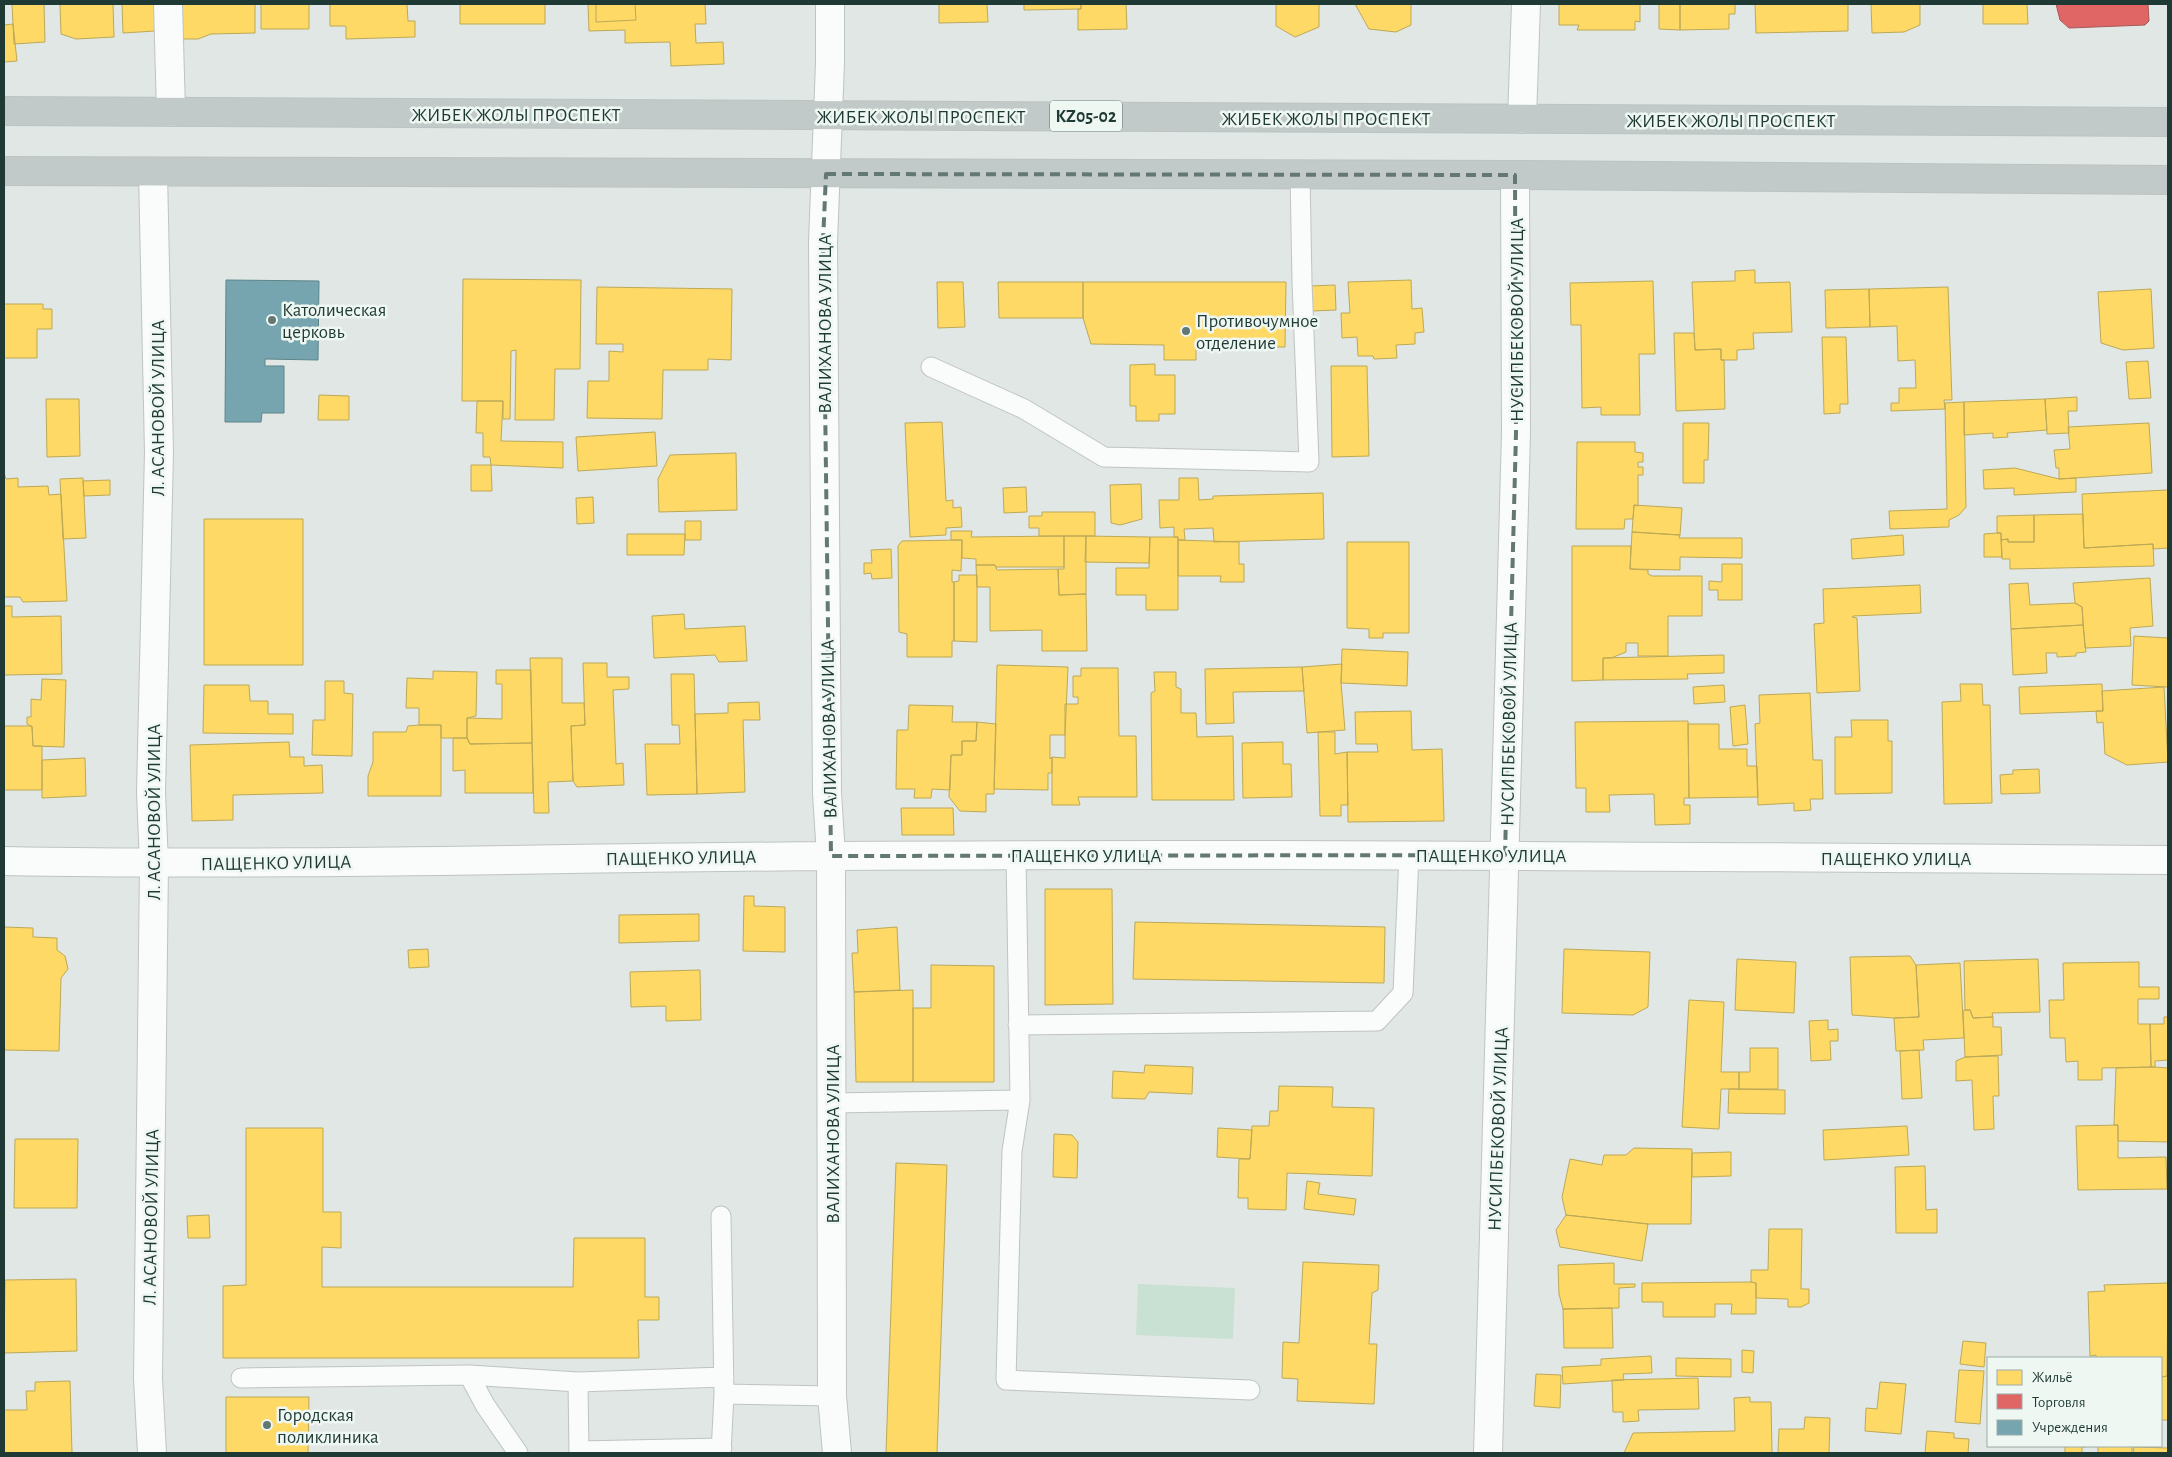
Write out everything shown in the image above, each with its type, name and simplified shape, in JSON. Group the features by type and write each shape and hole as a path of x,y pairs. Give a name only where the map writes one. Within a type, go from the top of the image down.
{"highway":[{"name":"ЖИБЕК ЖОЛЫ ПРОСПЕКТ","path":"4,111 2168,122"},
{"path":"4,171 1515,175 2168,180"}],"street":[{"path":"168,4 171,112"},
{"name":"ВАЛИХАНОВА УЛИЦА","path":"830,4 823,262 827,793 831,856 832,1396 837,1453"},
{"path":"1522,118 1526,4"},
{"name":"Л. АСАНОВОЙ УЛИЦА","path":"152,1453 148,1379 154,864 151,792 159,452 153,172"},
{"name":"НУСИПБЕКОВОЙ УЛИЦА","path":"1488,1453 1506,855 1505,795 1516,433 1515,175"},
{"name":"ПАЩЕНКО УЛИЦА","path":"4,861 154,864 831,856 1409,855 2168,860"}],"lane":[{"path":"931,367 1024,409 1104,457 1308,462 1300,175"},
{"path":"1018,1025 1377,1021 1403,993 1409,855"},
{"path":"1016,856 1020,1100 1012,1151 1006,1380 1250,1390"},
{"path":"832,1103 1020,1100"},
{"path":"578,1382 579,1452 722,1451 724,1386 721,1216"},
{"path":"241,1378 470,1375 578,1382 724,1386 832,1396"},
{"path":"470,1375 485,1405 518,1453"}],"highlighted area":[{"path":"826,174 1515,175 1516,433 1505,855 831,856 823,242"}],"green space":[{"path":"1138,1284 1235,1288 1233,1339 1136,1335"}],"building: Жильё":[{"path":"12,4 44,4 45,42 14,44"},
{"path":"60,4 113,4 114,37 76,39 61,34"},
{"path":"122,4 154,4 155,31 123,33"},
{"path":"175,4 255,4 255,33 211,34 198,39 176,39"},
{"path":"261,4 309,4 309,29 261,29"},
{"path":"330,4 407,4 408,21 415,21 415,37 346,39 346,26 330,26"},
{"path":"460,4 545,4 545,24 460,24"},
{"path":"588,4 705,4 706,24 695,24 696,43 723,42 724,64 671,66 670,42 625,43 625,30 589,31"},
{"path":"596,4 635,4 636,20 596,22"},
{"path":"939,4 987,4 988,22 939,23"},
{"path":"1024,4 1081,4 1081,9 1024,10"},
{"path":"1081,4 1126,4 1127,29 1078,30 1078,9 1081,9"},
{"path":"1276,4 1319,4 1319,27 1295,37 1276,26"},
{"path":"1355,4 1411,4 1411,25 1396,32 1369,29"},
{"path":"1559,4 1640,4 1640,22 1635,21 1635,30 1577,30 1579,25 1559,25"},
{"path":"1659,4 1680,4 1680,30 1659,29"},
{"path":"1680,4 1735,4 1735,14 1729,14 1729,29 1680,30"},
{"path":"1755,4 1848,4 1848,31 1756,33"},
{"path":"1871,4 1920,4 1920,25 1904,32 1872,33"},
{"path":"1983,4 2027,4 2028,24 1983,24"},
{"path":"2115,4 2139,4 2139,14 2116,15"},
{"path":"13,24 17,61 4,62 4,25"},
{"path":"1755,270 1755,283 1790,282 1792,332 1753,333 1754,349 1737,350 1737,360 1721,360 1721,349 1695,350 1692,282 1735,281 1735,271"},
{"path":"463,279 581,280 580,369 555,369 554,420 515,420 516,350 511,351 510,419 503,419 503,401 462,401"},
{"path":"1411,280 1412,309 1422,308 1424,332 1415,333 1415,344 1396,345 1397,358 1374,359 1373,356 1358,356 1357,337 1342,338 1341,313 1350,313 1348,282"},
{"path":"1653,281 1655,354 1639,354 1640,415 1601,415 1601,407 1582,408 1581,325 1571,325 1570,283"},
{"path":"937,282 963,282 965,327 938,328"},
{"path":"998,282 1083,282 1083,318 999,318"},
{"name":"Противочумное отделение","path":"1083,282 1286,282 1285,347 1196,347 1196,360 1164,360 1164,345 1091,344 1083,318"},
{"path":"1335,285 1336,310 1312,311 1310,286"},
{"path":"597,287 732,289 731,360 708,359 708,370 663,370 662,419 587,418 588,381 609,381 609,351 623,352 623,344 596,344"},
{"path":"1948,287 1952,400 1944,400 1945,409 1891,411 1891,403 1899,403 1899,388 1916,388 1915,360 1898,361 1897,326 1870,327 1869,289"},
{"path":"1869,289 1870,327 1826,328 1825,290"},
{"path":"2151,289 2154,348 2123,350 2101,343 2098,292"},
{"path":"4,304 43,304 43,309 52,309 52,329 37,329 37,358 4,358"},
{"path":"1674,333 1694,333 1695,350 1721,349 1721,360 1724,360 1725,409 1676,411"},
{"path":"1822,337 1846,337 1848,404 1840,404 1840,413 1824,414"},
{"path":"2148,361 2151,398 2129,399 2126,362"},
{"path":"1155,364 1155,375 1175,375 1175,414 1159,414 1159,421 1136,421 1136,406 1130,406 1130,365"},
{"path":"1331,366 1367,366 1369,456 1332,457"},
{"path":"319,395 349,396 349,420 318,420"},
{"path":"2077,397 2077,411 2068,411 2069,433 2047,434 2045,399"},
{"path":"46,399 79,399 80,456 47,457"},
{"path":"2045,399 2047,430 2007,433 2008,437 1993,438 1993,433 1964,435 1964,402"},
{"path":"477,401 503,401 501,441 563,442 563,468 491,465 490,457 483,457 483,433 476,433"},
{"path":"1964,402 1966,507 1959,515 1949,520 1949,527 1890,529 1889,511 1947,509 1945,403"},
{"path":"942,422 946,501 953,500 953,508 961,507 962,527 946,528 946,535 910,537 905,423"},
{"path":"1683,423 1709,423 1708,460 1704,460 1704,483 1683,483"},
{"path":"2149,423 2152,473 2059,479 2059,468 2056,468 2054,450 2070,449 2068,427"},
{"path":"655,432 657,466 578,471 576,437"},
{"path":"1577,442 1635,442 1635,452 1643,453 1643,462 1638,462 1638,467 1643,467 1643,475 1638,475 1638,506 1634,505 1633,519 1625,519 1624,529 1576,529"},
{"path":"736,453 737,510 659,512 658,479 670,455"},
{"path":"471,465 491,465 492,491 471,491"},
{"path":"2015,468 2059,479 2076,478 2076,492 2014,495 2014,488 1984,489 1983,470"},
{"path":"4,473 6,479 18,478 18,487 48,486 49,495 61,494 67,601 23,602 20,597 4,597"},
{"path":"83,478 86,538 63,539 60,479"},
{"path":"1179,478 1198,478 1199,500 1213,499 1213,496 1323,493 1324,539 1214,542 1213,528 1184,529 1185,540 1178,540 1178,537 1174,537 1174,527 1160,528 1159,500 1179,500"},
{"path":"110,480 110,495 84,496 83,481"},
{"path":"1141,484 1142,519 1120,525 1111,523 1110,485"},
{"path":"1026,487 1027,512 1004,513 1003,488"},
{"path":"2168,490 2168,548 2153,549 2153,544 2084,548 2082,494"},
{"path":"593,497 594,523 577,524 576,498"},
{"path":"1634,505 1682,508 1680,535 1632,532"},
{"path":"1042,512 1095,512 1095,536 1039,536 1039,528 1029,528 1029,516 1042,516"},
{"path":"2083,514 2084,548 2153,544 2154,566 2010,569 2010,559 2002,559 2001,540 2008,539 2008,542 2034,542 2034,515"},
{"path":"2034,515 2034,542 2008,542 2008,539 2001,540 2001,533 1997,533 1997,516"},
{"path":"204,519 303,519 303,665 204,665"},
{"path":"685,521 701,521 701,540 685,540"},
{"path":"951,531 972,531 971,537 1064,536 1064,567 996,567 995,565 976,565 976,559 962,558 962,540 951,540"},
{"path":"1632,532 1680,535 1679,538 1742,538 1742,558 1680,557 1680,570 1630,569"},
{"path":"2001,533 2002,557 1984,557 1984,534"},
{"path":"627,534 685,534 684,555 627,555"},
{"path":"1903,535 1904,555 1852,559 1851,539"},
{"path":"1064,536 1086,536 1086,594 1059,595 1058,569 1064,569"},
{"path":"1086,536 1150,537 1149,563 1085,562"},
{"path":"1150,537 1178,537 1178,610 1146,610 1146,595 1116,595 1116,568 1149,568"},
{"path":"962,540 961,571 952,570 952,582 954,582 954,641 952,641 952,657 907,657 907,634 899,632 898,546 902,541"},
{"path":"1178,540 1239,542 1239,564 1244,564 1244,582 1220,582 1221,576 1178,576"},
{"path":"1347,542 1409,542 1409,633 1383,633 1383,638 1369,638 1369,629 1347,628"},
{"path":"1572,546 1631,546 1630,569 1648,570 1648,574 1652,576 1702,576 1702,616 1668,616 1668,656 1638,656 1638,643 1626,643 1626,652 1611,658 1603,658 1603,680 1572,681"},
{"path":"891,549 892,578 872,579 871,573 864,574 864,563 872,563 871,550"},
{"path":"1722,564 1742,564 1742,600 1718,600 1718,590 1709,590 1709,581 1722,582"},
{"path":"976,565 995,565 997,570 1058,569 1059,595 1086,594 1087,651 1042,651 1042,630 990,631 990,587 977,587"},
{"path":"959,575 977,575 977,642 954,641 954,582 959,581"},
{"path":"2150,578 2153,626 2130,628 2131,646 2085,648 2082,607 2075,603 2073,583"},
{"path":"2028,583 2030,605 2075,603 2082,607 2083,625 2011,629 2009,584"},
{"path":"1920,585 1921,613 1852,617 1857,618 1860,691 1817,693 1814,624 1824,623 1823,589"},
{"path":"4,606 12,606 12,617 61,616 62,674 4,675"},
{"path":"684,614 685,629 745,626 747,661 719,662 715,655 654,658 652,616"},
{"path":"2083,625 2086,652 2076,653 2076,656 2057,657 2057,653 2046,653 2047,673 2013,675 2011,629"},
{"path":"2134,636 2168,638 2168,687 2132,685"},
{"path":"1342,649 1408,652 1407,686 1341,683"},
{"path":"1724,655 1724,673 1687,674 1688,679 1603,680 1603,658"},
{"path":"530,658 562,658 562,703 584,703 585,725 571,726 573,781 548,782 549,813 534,813"},
{"path":"583,663 607,663 607,677 629,677 629,689 613,690 616,764 623,763 624,785 577,787 573,781 571,726 585,725"},
{"path":"1342,664 1341,683 1345,730 1307,733 1302,667"},
{"path":"997,665 1068,667 1065,735 1050,735 1052,773 1048,773 1048,790 994,789"},
{"path":"1302,667 1304,691 1233,692 1234,723 1206,724 1205,669"},
{"path":"1081,668 1118,668 1119,736 1136,736 1137,797 1078,797 1080,805 1052,805 1052,757 1065,758 1065,704 1078,704 1078,697 1073,697 1073,676 1081,676"},
{"path":"496,670 531,670 532,743 470,744 467,738 467,718 502,719 502,684 496,684"},
{"path":"433,671 477,672 476,716 467,718 467,738 441,738 441,725 419,725 419,708 406,708 407,678 433,679"},
{"path":"1154,672 1176,672 1176,687 1181,689 1181,713 1196,713 1197,737 1233,736 1234,800 1152,800 1151,693 1155,691"},
{"path":"671,674 694,674 697,794 647,795 645,744 680,744 679,725 672,725"},
{"path":"42,679 66,680 64,747 33,746 32,727 27,724 27,717 31,717 31,699 41,700"},
{"path":"325,681 344,681 344,693 353,694 352,756 312,755 313,720 325,720"},
{"path":"1960,684 1982,684 1983,705 1990,705 1992,803 1944,804 1942,702 1961,701"},
{"path":"2102,684 2103,711 2020,714 2019,687"},
{"path":"204,685 249,685 250,701 268,701 268,714 293,714 293,734 203,733"},
{"path":"1724,685 1725,702 1694,704 1693,687"},
{"path":"2164,687 2168,762 2127,765 2105,754 2103,722 2097,723 2096,711 2103,711 2102,691"},
{"path":"1810,693 1813,760 1822,760 1823,799 1810,799 1811,810 1794,811 1794,803 1758,805 1755,724 1760,723 1759,695"},
{"path":"759,702 760,720 743,720 745,792 697,794 695,714 728,713 728,703"},
{"path":"909,705 953,706 952,722 977,722 976,741 962,741 962,755 951,755 950,790 932,789 931,798 914,798 915,789 896,789 897,730 908,730"},
{"path":"1745,705 1748,744 1733,746 1730,707"},
{"path":"1411,711 1412,750 1442,749 1444,821 1348,822 1347,752 1378,752 1377,744 1356,744 1355,712"},
{"path":"1851,720 1888,720 1888,741 1892,741 1892,793 1835,794 1835,737 1852,737"},
{"path":"1688,721 1689,798 1684,798 1684,805 1690,805 1690,824 1655,825 1654,794 1609,795 1610,812 1586,812 1586,788 1576,788 1575,722"},
{"path":"977,722 996,724 994,794 986,794 986,812 960,811 949,797 951,755 962,755 962,741 976,741"},
{"path":"1688,724 1719,724 1719,749 1747,749 1747,766 1757,766 1758,797 1689,798"},
{"path":"441,725 441,796 368,796 368,776 373,762 373,732 406,732 408,726"},
{"path":"4,726 32,726 33,746 42,746 42,790 4,790"},
{"path":"1318,732 1335,732 1335,754 1347,752 1348,805 1341,805 1341,816 1320,816"},
{"path":"453,738 467,738 470,744 532,743 533,793 465,793 465,770 453,771"},
{"path":"289,742 290,757 304,757 304,766 322,765 323,793 233,795 233,820 192,821 190,745"},
{"path":"1283,742 1283,764 1291,764 1292,797 1243,798 1242,743"},
{"path":"85,758 86,796 42,798 42,760"},
{"path":"2039,769 2040,793 2001,794 2000,775 2013,774 2013,770"},
{"path":"901,808 953,808 954,835 902,835"},
{"path":"1045,889 1112,889 1113,1004 1045,1005"},
{"path":"744,896 754,896 754,906 785,907 785,952 743,951"},
{"path":"699,914 699,941 619,943 619,915"},
{"path":"1135,922 1385,927 1384,983 1133,979"},
{"path":"4,927 33,928 33,937 57,938 57,950 65,956 68,969 61,978 59,1051 4,1050"},
{"path":"897,927 900,990 854,992 852,953 858,953 857,930"},
{"path":"428,949 429,967 409,968 408,950"},
{"path":"1564,949 1650,952 1648,1007 1633,1015 1562,1013"},
{"path":"1910,956 1916,965 1919,1017 1894,1018 1852,1015 1850,957"},
{"path":"1737,959 1796,962 1794,1013 1735,1010"},
{"path":"2038,959 2040,1012 1992,1013 1993,1017 1973,1018 1970,1010 1965,1010 1964,961"},
{"path":"2139,962 2139,987 2159,987 2159,999 2138,999 2138,1024 2150,1024 2151,1067 2102,1068 2102,1080 2078,1080 2078,1061 2066,1062 2065,1038 2050,1038 2049,1000 2064,1000 2063,963"},
{"path":"1960,963 1964,1038 1923,1040 1924,1050 1896,1051 1894,1018 1919,1017 1916,965"},
{"path":"931,965 994,966 994,1082 913,1082 913,1008 931,1008"},
{"path":"700,970 701,1020 666,1021 666,1006 631,1007 630,972"},
{"path":"913,990 913,1082 856,1082 854,992"},
{"path":"1689,1000 1724,1002 1721,1072 1739,1072 1739,1089 1721,1089 1719,1129 1682,1127"},
{"path":"1970,1010 1973,1018 1993,1017 1993,1027 2001,1027 2002,1055 1965,1057 1963,1011"},
{"path":"2164,1017 2168,1017 2168,1060 2155,1061 2155,1067 2151,1067 2150,1024 2164,1024"},
{"path":"1828,1020 1828,1030 1838,1029 1838,1041 1830,1041 1831,1060 1811,1061 1809,1021"},
{"path":"1750,1048 1778,1048 1778,1089 1739,1089 1739,1072 1750,1072"},
{"path":"1919,1050 1922,1098 1902,1099 1900,1051"},
{"path":"1998,1056 1999,1096 1993,1096 1994,1129 1974,1130 1972,1080 1956,1081 1956,1061 1965,1057"},
{"path":"1145,1065 1193,1067 1192,1094 1149,1092 1145,1099 1112,1098 1113,1071 1144,1073"},
{"path":"2116,1068 2168,1068 2168,1142 2118,1141 2118,1125 2114,1125"},
{"path":"1279,1086 1333,1087 1332,1107 1374,1108 1372,1176 1287,1173 1286,1210 1248,1209 1248,1198 1238,1198 1239,1159 1250,1159 1252,1126 1269,1126 1270,1111 1278,1111"},
{"path":"1729,1089 1785,1090 1785,1114 1728,1113"},
{"path":"2118,1125 2118,1158 2166,1157 2167,1189 2078,1190 2076,1126"},
{"path":"1907,1126 1909,1155 1824,1160 1823,1130"},
{"path":"246,1128 323,1128 323,1212 341,1212 341,1248 322,1247 322,1287 573,1287 574,1238 645,1238 645,1297 659,1297 659,1320 638,1320 639,1358 223,1358 223,1286 246,1285"},
{"path":"1218,1128 1252,1130 1250,1159 1217,1157"},
{"path":"1054,1134 1072,1135 1078,1142 1077,1178 1053,1177"},
{"path":"15,1139 78,1139 77,1208 14,1208"},
{"path":"1634,1148 1692,1149 1691,1224 1648,1224 1566,1215 1562,1197 1570,1159 1602,1165 1604,1155 1626,1155"},
{"path":"1731,1152 1731,1176 1692,1177 1692,1153"},
{"path":"896,1163 947,1165 937,1453 886,1453"},
{"path":"1925,1166 1926,1210 1937,1209 1937,1233 1896,1233 1895,1167"},
{"path":"1307,1181 1320,1183 1318,1194 1356,1199 1354,1215 1304,1209"},
{"path":"209,1215 210,1238 188,1238 187,1216"},
{"path":"1566,1215 1648,1224 1642,1261 1560,1247 1556,1230"},
{"path":"1769,1229 1802,1229 1801,1289 1809,1289 1809,1303 1801,1307 1788,1307 1788,1299 1756,1298 1756,1283 1751,1282 1751,1270 1768,1270"},
{"path":"1303,1262 1379,1265 1378,1290 1372,1293 1369,1344 1377,1344 1374,1404 1297,1401 1298,1379 1282,1378 1283,1342 1299,1343"},
{"path":"1614,1263 1614,1284 1635,1284 1635,1287 1619,1288 1619,1308 1563,1309 1559,1294 1558,1265"},
{"path":"76,1279 77,1351 4,1353 5,1280"},
{"path":"1642,1283 1756,1283 1756,1314 1731,1314 1732,1304 1715,1304 1715,1317 1663,1317 1663,1302 1642,1302"},
{"path":"2168,1283 2167,1376 2162,1377 2162,1357 2090,1356 2088,1292 2105,1291 2104,1285"},
{"path":"1612,1308 1613,1348 1564,1348 1563,1309"},
{"path":"1963,1341 1986,1343 1984,1367 1960,1364"},
{"path":"1742,1350 1754,1351 1753,1373 1742,1372"},
{"path":"1651,1356 1652,1373 1623,1374 1624,1380 1563,1384 1562,1367 1601,1365 1601,1359"},
{"path":"1676,1358 1731,1359 1731,1377 1676,1376"},
{"path":"1959,1370 1984,1371 1980,1424 1955,1422"},
{"path":"1536,1374 1561,1375 1560,1408 1534,1406"},
{"path":"2168,1376 2168,1420 2162,1420 2162,1377"},
{"path":"1698,1378 1699,1409 1638,1410 1639,1421 1623,1422 1623,1412 1613,1412 1612,1380"},
{"path":"70,1381 72,1453 4,1453 4,1410 27,1410 26,1391 35,1391 35,1382"},
{"path":"1880,1382 1906,1384 1901,1434 1865,1431 1866,1408 1877,1409"},
{"name":"Городская поликлиника","path":"226,1397 309,1397 308,1453 226,1453"},
{"path":"1750,1397 1750,1402 1771,1402 1772,1453 1624,1453 1633,1433 1735,1431 1734,1398"},
{"path":"1805,1417 1830,1418 1829,1453 1778,1453 1779,1429 1804,1429"},
{"path":"1927,1431 1954,1433 1954,1438 1969,1439 1968,1453 1925,1453"},
{"path":"2065,1447 2082,1447 2082,1453 2065,1453"},
{"path":"2098,1447 2132,1447 2132,1453 2098,1453"},
{"path":"2134,1447 2168,1448 2168,1453 2133,1453"}],"building: Торговля":[{"path":"2056,4 2148,4 2149,21 2145,25 2069,28 2060,20"}],"building: Учреждения":[{"name":"Католическая церковь","path":"226,280 319,281 318,360 265,359 265,366 284,366 284,413 262,413 261,422 225,422"}],"place":[{"name":"Католическая церковь","path":"272,320"},
{"name":"Противочумное отделение","path":"1186,331"},
{"name":"Городская поликлиника","path":"267,1425"}]}
